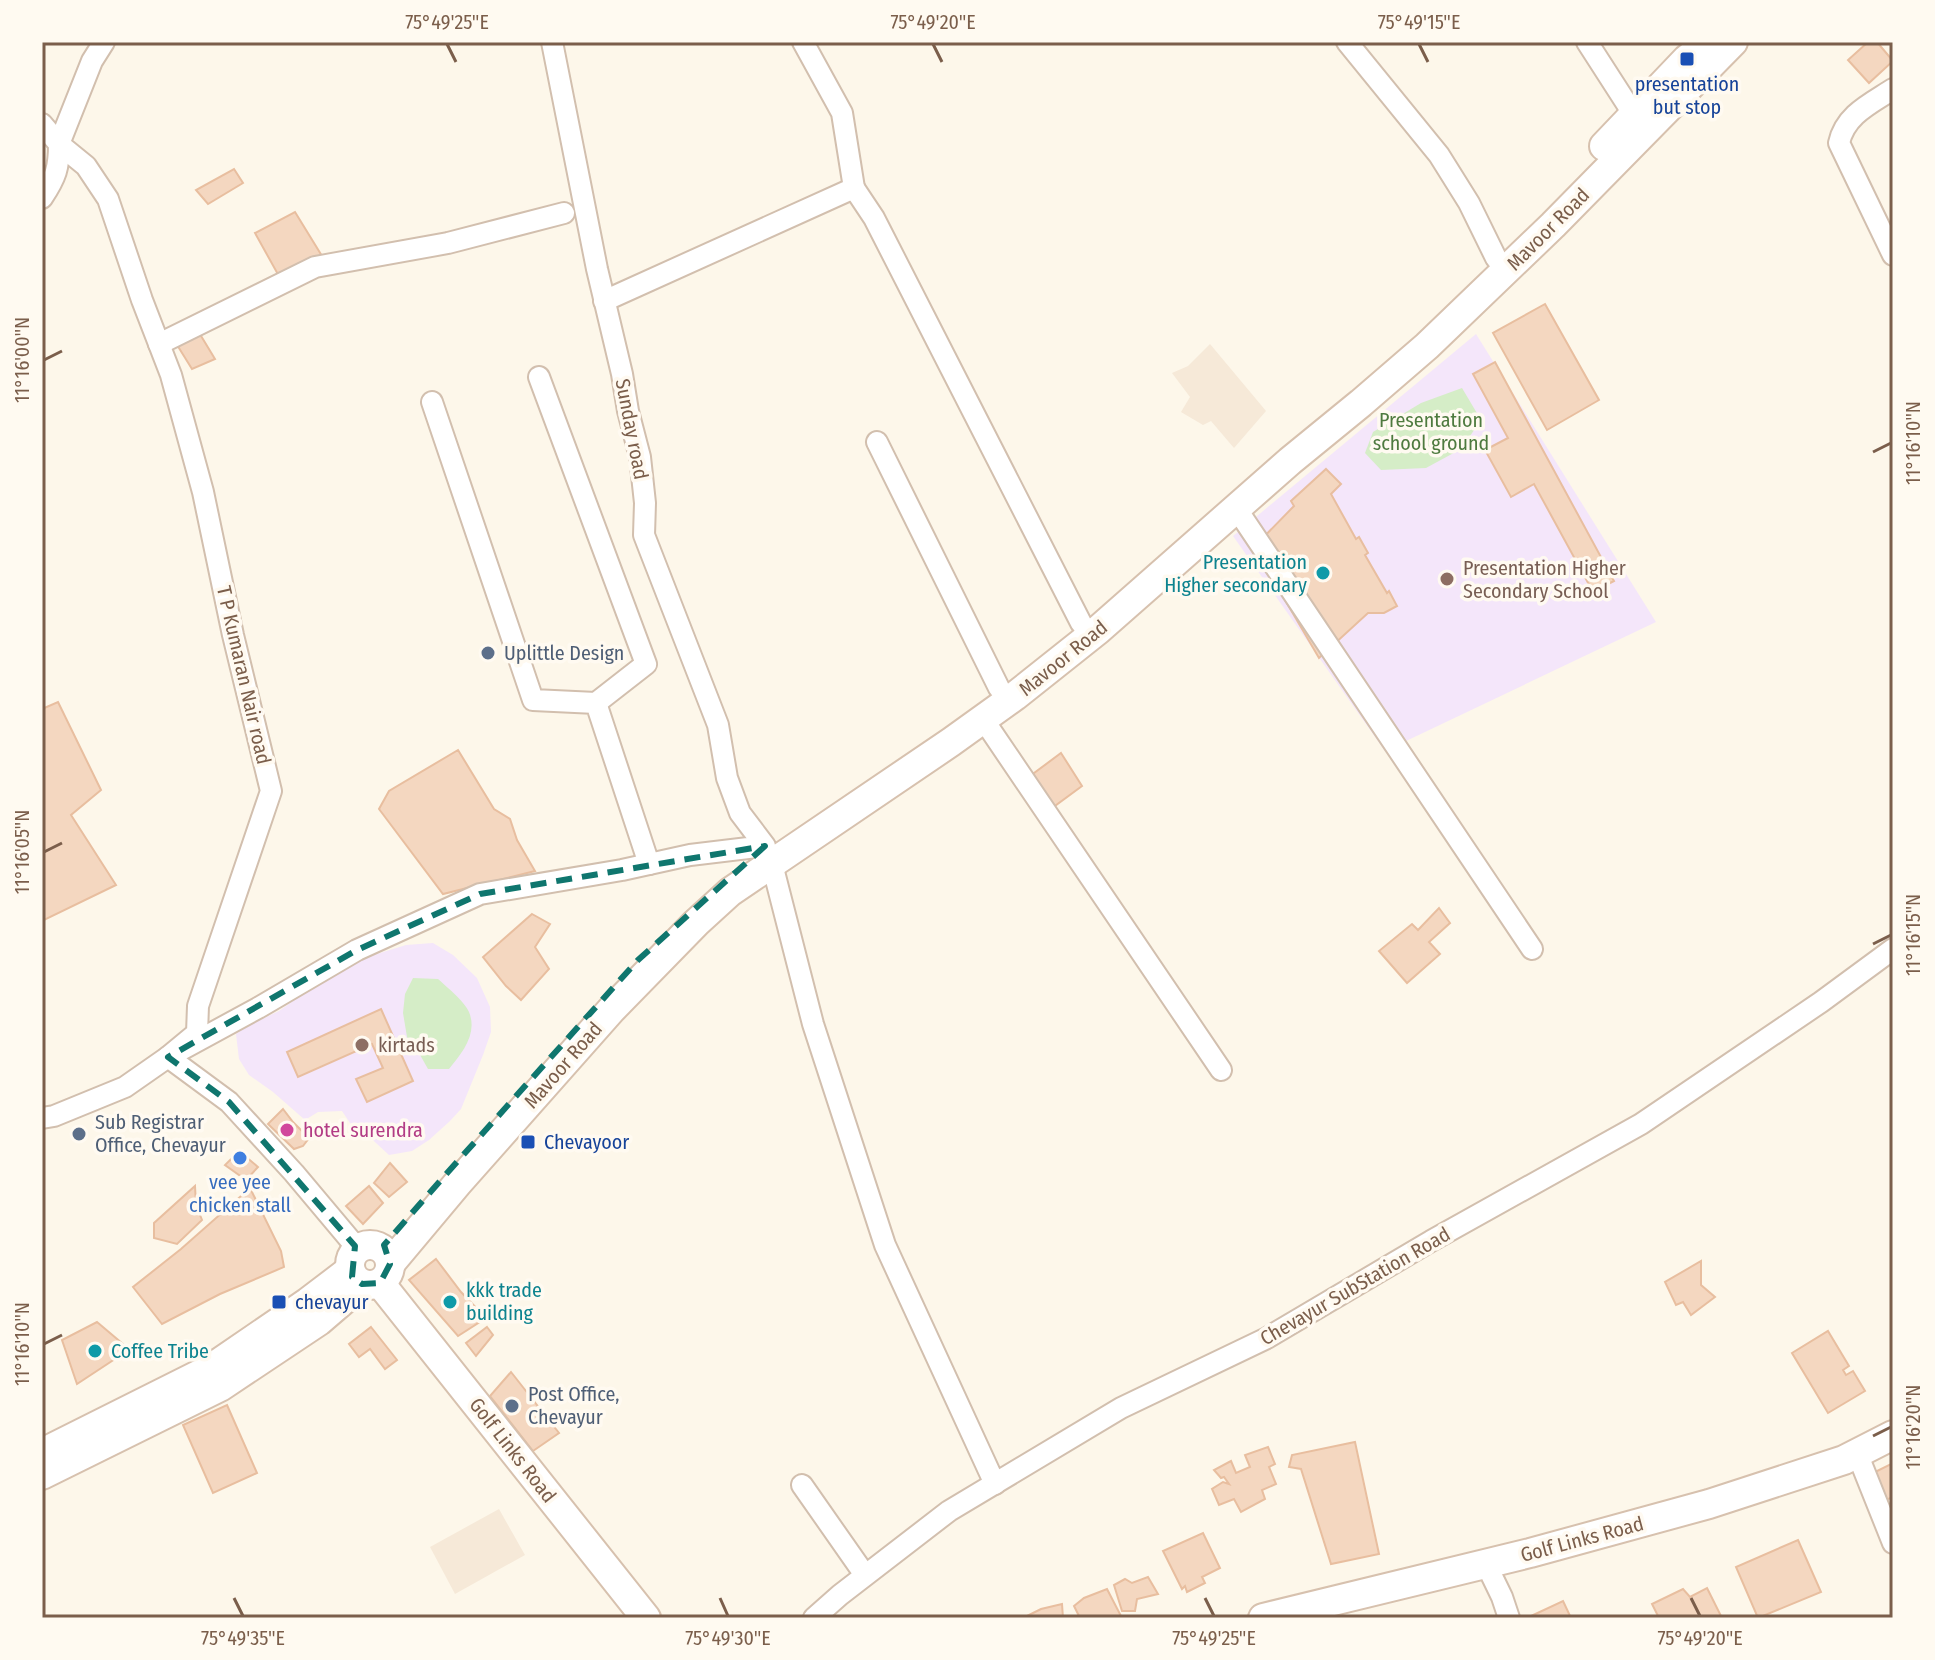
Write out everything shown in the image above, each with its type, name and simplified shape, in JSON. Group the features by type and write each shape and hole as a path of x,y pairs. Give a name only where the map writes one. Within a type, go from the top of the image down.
{"main road":[{"name":"Mavoor Road","path":"370,1266 457,1184 623,997 768,855 811,817 999,688 1189,532 1285,445 1421,331 1496,258 1687,59 1709,42"},
{"name":"Mavoor Road","path":"768,855 983,719 1098,630 1427,346 1553,225 1733,42"},
{"path":"42,1453 210,1369 370,1266"},
{"path":"42,1475 220,1387 319,1321 370,1266"},
{"name":"Golf Links Road","path":"370,1266 646,1618"},
{"name":"Golf Links Road","path":"1263,1618 1486,1564 1709,1504 1844,1460 1893,1435"}],"street":[{"path":"42,198 57,171 59,144 92,61 104,42"},
{"name":"Sunday road","path":"552,42 604,301 640,457 645,503 644,535 718,725 727,778 740,813 768,855"},
{"path":"803,42 842,113 854,188 874,218 1081,623"},
{"path":"1347,42 1439,155 1469,203 1496,258"},
{"path":"1587,42 1634,115"},
{"path":"1893,89 1857,112 1842,132 1839,143 1893,255"},
{"name":"T P Kumaran Nair road","path":"42,124 59,144 86,166 108,199 171,375 203,492 233,635 271,791 198,1006 197,1033 168,1057"},
{"path":"604,301 854,188"},
{"path":"159,344 315,267 448,243 564,213"},
{"path":"432,402 533,700 596,703 646,664 539,377"},
{"path":"877,442 999,688"},
{"path":"1236,508 1532,949"},
{"path":"596,703 649,864"},
{"path":"983,719 1221,1070"},
{"path":"42,1118 125,1087 168,1057 357,950 480,894 690,855 768,855 813,1024 885,1245 995,1484"},
{"name":"Chevayur SubStation Road","path":"814,1618 949,1511 1121,1408 1267,1338 1431,1241 1641,1124 1821,1002 1893,949"},
{"path":"168,1057 229,1102 294,1173 370,1266"},
{"path":"1857,1453 1893,1543"},
{"path":"802,1485 865,1575"},
{"path":"1486,1564 1509,1618"}],"highlighted area":[{"path":"765,846 638,960 448,1172 384,1245 390,1264 380,1283 362,1284 352,1277 355,1246 229,1102 168,1057 357,950 480,894"}],"shaded area":[{"name":"Presentation Higher Secondary School","path":"1476,334 1656,622 1385,751 1233,536"},
{"path":"1210,344 1266,411 1234,448 1211,421 1203,425 1181,412 1190,397 1172,373 1188,366"},
{"name":"kirtads","path":"433,943 453,955 477,978 490,1007 491,1032 461,1109 429,1140 412,1151 389,1155 350,1123 342,1111 318,1112 305,1120 249,1075 239,1059 236,1034 364,958 406,945"},
{"path":"499,1509 525,1555 455,1594 430,1547"}],"green space":[{"name":"Presentation school ground","path":"1462,388 1481,420 1461,449 1426,468 1381,470 1365,453 1373,432 1421,403"},
{"path":"413,978 438,979 469,1012 470,1035 449,1069 428,1069 407,1037 403,1013 405,994"}],"building":[{"path":"1868,42 1877,42 1893,61 1869,83 1848,60"},
{"path":"234,169 243,183 208,204 196,190"},
{"path":"295,212 322,256 280,278 255,233"},
{"path":"1545,304 1599,400 1547,430 1493,333"},
{"path":"192,321 215,359 192,369 169,332"},
{"path":"1495,362 1614,581 1593,592 1534,484 1511,497 1485,450 1508,438 1473,374"},
{"name":"Presentation Higher secondary","path":"1326,469 1341,484 1331,494 1397,606 1384,613 1368,613 1319,658 1254,547 1294,506 1291,501"},
{"path":"58,702 101,790 71,815 116,885 42,921 42,709"},
{"path":"458,750 494,809 510,819 517,840 535,871 443,894 379,809 389,791"},
{"path":"1061,753 1082,786 1048,811 1026,779"},
{"path":"1439,908 1450,923 1429,942 1440,954 1407,983 1379,951 1412,924 1418,930"},
{"path":"532,914 550,924 535,947 549,969 521,1000 483,957"},
{"path":"381,1009 413,1081 367,1102 356,1079 383,1068 372,1044 298,1077 287,1052"},
{"name":"hotel surendra","path":"283,1109 309,1138 303,1146 294,1149 268,1124"},
{"name":"vee yee chicken stall","path":"239,1151 258,1167 246,1180 225,1165"},
{"path":"390,1163 407,1182 389,1197 374,1183"},
{"path":"195,1186 196,1205 202,1220 177,1244 154,1238 154,1223"},
{"path":"369,1186 383,1203 363,1224 346,1206"},
{"path":"250,1188 281,1251 284,1267 220,1294 162,1324 133,1287"},
{"name":"kkk trade building","path":"436,1259 486,1318 458,1336 409,1280"},
{"path":"1701,1261 1701,1285 1715,1297 1691,1315 1683,1302 1676,1305 1665,1282"},
{"name":"Coffee Tribe","path":"97,1322 123,1344 124,1353 77,1384 62,1340"},
{"path":"371,1327 397,1360 385,1369 370,1349 359,1357 349,1344"},
{"path":"487,1327 493,1335 476,1356 466,1343"},
{"path":"1828,1331 1849,1366 1843,1370 1846,1375 1853,1371 1865,1391 1828,1413 1792,1353"},
{"path":"511,1372 559,1433 533,1451 490,1396"},
{"path":"227,1405 257,1473 213,1493 183,1425"},
{"path":"1355,1442 1379,1554 1331,1564 1301,1469 1289,1467 1292,1455"},
{"path":"1268,1447 1275,1464 1269,1467 1276,1484 1262,1490 1265,1499 1241,1512 1234,1499 1219,1505 1212,1489 1223,1482 1229,1484 1214,1470 1231,1461 1236,1473 1250,1467 1245,1455"},
{"path":"1893,1463 1893,1497 1886,1500 1873,1473"},
{"path":"1203,1533 1220,1568 1202,1577 1205,1583 1187,1592 1185,1586 1182,1589 1163,1551"},
{"path":"1798,1540 1821,1592 1758,1618 1736,1567"},
{"path":"1148,1577 1158,1594 1137,1599 1135,1611 1122,1611 1114,1585 1125,1579 1132,1583"},
{"path":"1707,1588 1722,1618 1659,1618 1652,1604 1683,1589 1690,1597"},
{"path":"1107,1589 1122,1618 1080,1618 1074,1606 1084,1598"},
{"path":"1563,1601 1571,1618 1529,1618 1529,1617"},
{"path":"1062,1604 1063,1618 1023,1618 1041,1609"}],"place":[{"name":"presentation but stop","path":"1687,59"},
{"name":"Presentation Higher secondary","path":"1323,573"},
{"name":"Presentation Higher Secondary School","path":"1447,579"},
{"name":"Uplittle Design","path":"488,653"},
{"name":"kirtads","path":"362,1045"},
{"name":"hotel surendra","path":"287,1130"},
{"name":"Sub Registrar Office, Chevayur","path":"79,1134"},
{"name":"Chevayoor","path":"528,1142"},
{"name":"vee yee chicken stall","path":"240,1158"},
{"name":"chevayur","path":"279,1302"},
{"name":"kkk trade building","path":"450,1302"},
{"name":"Coffee Tribe","path":"95,1351"},
{"name":"Post Office, Chevayur","path":"512,1406"}]}
